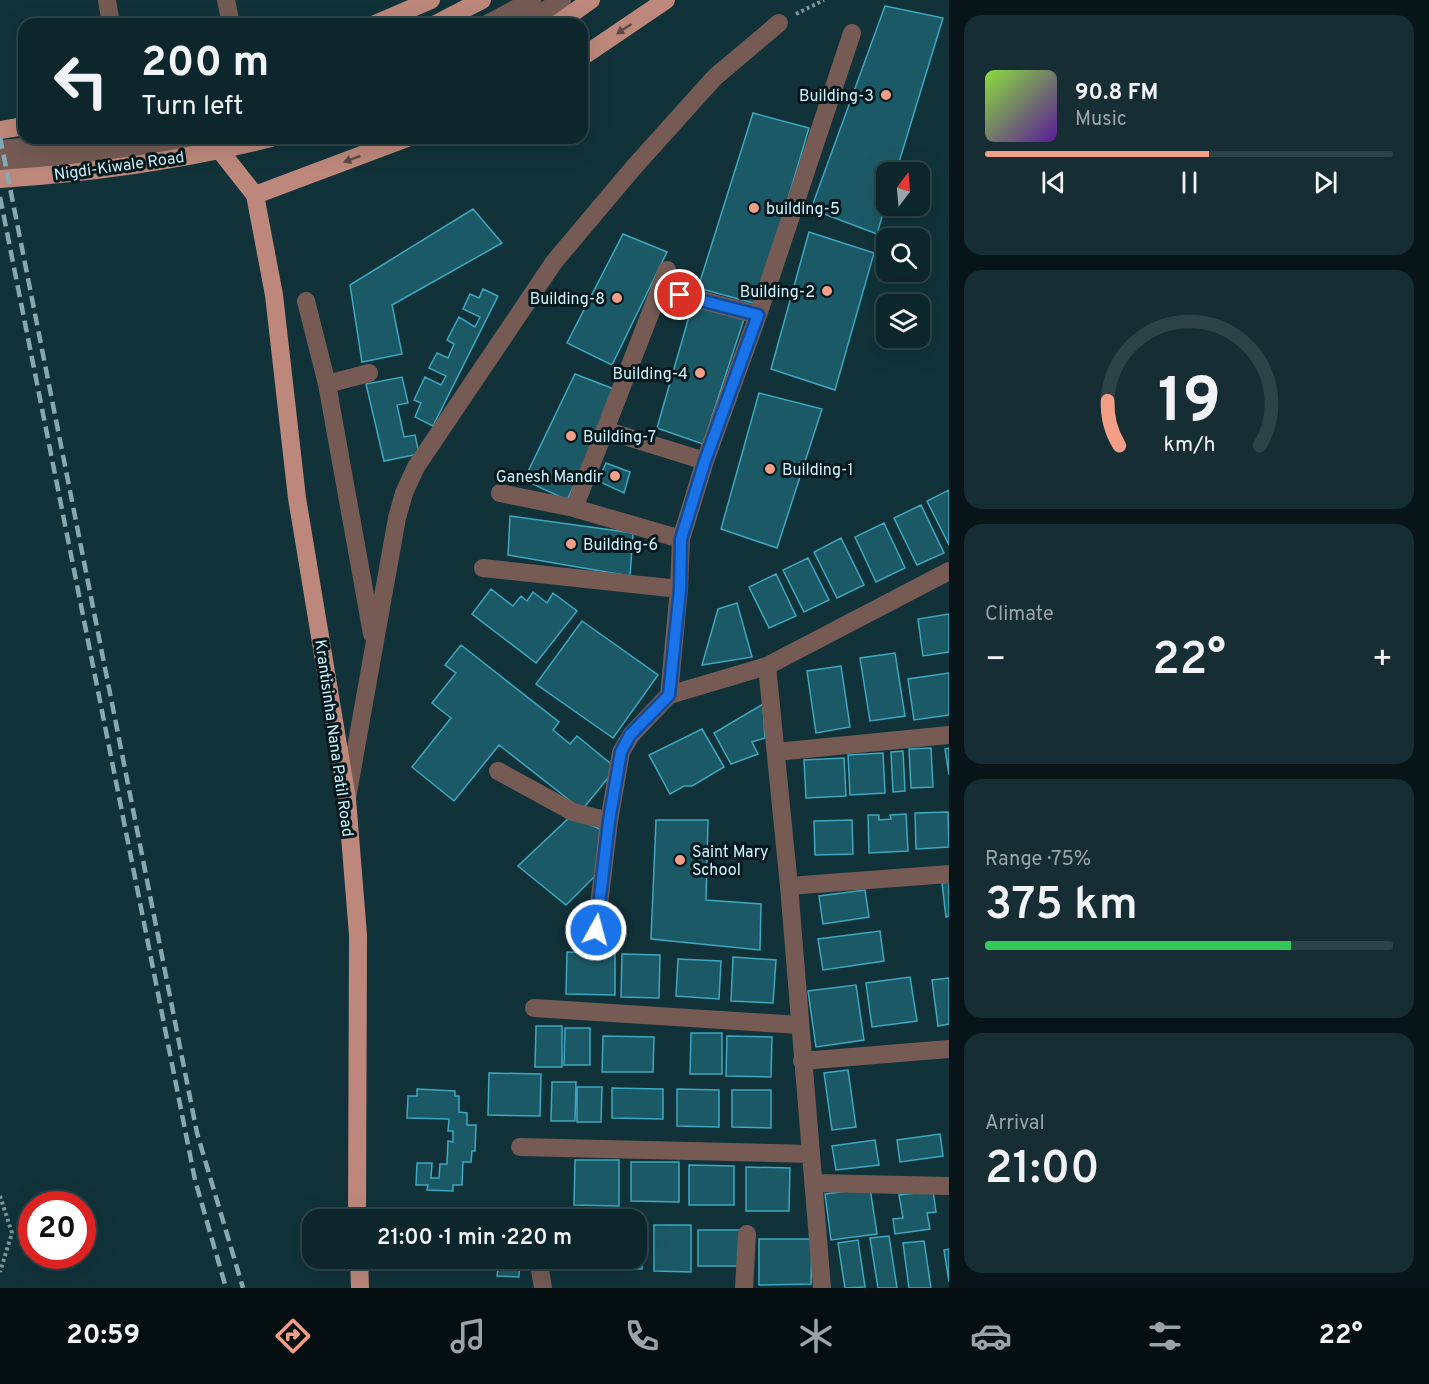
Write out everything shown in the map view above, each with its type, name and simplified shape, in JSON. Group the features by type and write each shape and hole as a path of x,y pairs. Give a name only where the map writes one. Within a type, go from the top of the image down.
{"main road":[{"path":"389,18 431,0"},
{"path":"447,18 482,0"},
{"path":"565,18 591,0"},
{"path":"588,53 666,0"},
{"path":"0,130 18,127"},
{"path":"216,144 255,195 391,144"},
{"name":"Nigdi-Kiwale Road","path":"0,179 38,176 223,150 247,144"},
{"name":"Krantisinha Nana Patil Road","path":"255,195 274,295 297,498 347,799 358,935 357,1209"},
{"path":"359,1269 360,1288"}],"street":[{"path":"107,0 110,18"},
{"path":"226,0 230,18"},
{"path":"498,18 532,0"},
{"path":"533,18 561,0"},
{"path":"347,799 397,518 404,493 416,467 554,262 634,167 715,77 779,23"},
{"path":"669,695 680,589 681,539 705,461 758,315 852,33"},
{"path":"0,149 55,144"},
{"path":"0,167 146,151 181,144"},
{"path":"574,508 668,270"},
{"path":"660,290 758,315"},
{"path":"306,302 327,384 374,647"},
{"path":"327,384 369,373"},
{"path":"605,430 705,461"},
{"path":"500,493 574,508 681,539"},
{"path":"483,568 680,589"},
{"path":"596,930 609,821 621,752 630,735 669,695 767,666 949,571"},
{"path":"767,666 789,886 822,1288"},
{"path":"776,752 949,735"},
{"path":"498,771 573,812 609,821"},
{"path":"789,886 949,874"},
{"path":"534,1008 799,1025"},
{"path":"802,1061 949,1049"},
{"path":"520,1148 811,1154"},
{"path":"814,1184 949,1186"},
{"path":"744,1288 747,1234"},
{"path":"540,1269 543,1288"}],"path":[{"path":"779,23 824,0"},
{"path":"0,1196 12,1233 0,1272"}],"building":[{"name":"Building-3","path":"885,6 943,18 899,162 876,162 876,216 882,216 879,228 876,228 876,234 811,209"},
{"name":"building-5","path":"753,113 809,128 757,304 698,288"},
{"path":"473,209 502,243 392,305 402,354 362,362 350,285"},
{"name":"Building-2","path":"809,232 874,253 835,390 771,369"},
{"name":"Building-8","path":"623,234 667,252 612,365 567,343"},
{"path":"483,289 498,296 433,426 415,417 421,403 414,400 425,377 441,385 446,376 429,368 437,353 448,358 454,344 447,340 459,317 475,327 480,317 463,309 470,294 479,298"},
{"name":"Building-4","path":"692,306 744,319 703,444 657,428"},
{"name":"Building-7","path":"575,374 619,391 567,500 524,480"},
{"path":"402,377 408,403 397,405 404,437 415,435 419,454 384,461 366,384"},
{"name":"Building-1","path":"759,393 822,409 777,548 721,529"},
{"name":"Ganesh Mandir","path":"606,463 630,472 624,493 598,481"},
{"path":"949,490 949,545 927,501"},
{"path":"921,505 944,553 917,565 894,518"},
{"name":"Building-6","path":"510,516 633,533 630,576 508,555"},
{"path":"884,523 905,568 876,582 855,537"},
{"path":"841,538 864,585 837,598 814,552"},
{"path":"808,558 829,600 804,612 783,570"},
{"path":"776,574 796,616 769,628 749,587"},
{"path":"491,589 513,606 521,596 527,601 533,592 547,603 553,593 577,611 536,663 472,614"},
{"path":"737,603 752,657 702,665 718,609"},
{"path":"949,614 949,652 923,656 918,619"},
{"path":"582,621 658,675 613,738 536,684"},
{"path":"461,645 559,722 553,730 570,744 577,736 616,768 582,810 499,745 454,801 412,767 451,718 432,703 456,673 445,665"},
{"path":"895,653 905,716 870,721 860,658"},
{"path":"841,666 850,727 816,733 807,671"},
{"path":"949,673 949,715 914,720 908,679"},
{"path":"763,704 765,738 752,742 758,754 731,764 714,733"},
{"path":"702,729 724,767 692,786 684,786 670,794 649,755"},
{"path":"931,748 933,787 911,788 909,749"},
{"path":"949,748 949,775 945,749"},
{"path":"903,751 905,791 893,792 891,752"},
{"path":"883,753 885,793 850,795 848,755"},
{"path":"844,758 846,796 806,798 804,760"},
{"path":"948,812 949,847 916,849 915,813"},
{"path":"906,814 908,851 869,853 868,815 879,815 879,820 891,819 890,815"},
{"path":"571,816 602,830 597,874 566,905 518,866"},
{"name":"Saint Mary School","path":"656,820 708,820 706,900 761,904 760,950 651,939"},
{"path":"852,820 853,854 815,855 814,821"},
{"path":"949,882 949,916 946,917 942,883"},
{"path":"865,890 869,917 823,924 819,896"},
{"path":"880,931 884,961 823,970 818,939"},
{"path":"567,952 615,953 615,995 566,994"},
{"path":"622,954 660,955 659,998 621,997"},
{"path":"733,957 776,960 773,1003 731,1001"},
{"path":"678,959 721,961 719,999 676,996"},
{"path":"910,977 917,1021 872,1027 866,983"},
{"path":"949,978 949,1024 938,1026 932,980"},
{"path":"856,985 864,1040 816,1047 808,991"},
{"path":"536,1026 562,1026 562,1067 535,1067"},
{"path":"565,1028 590,1028 590,1065 564,1065"},
{"path":"691,1033 722,1033 722,1074 690,1074"},
{"path":"603,1036 654,1037 653,1072 602,1072"},
{"path":"727,1036 772,1037 771,1077 726,1076"},
{"path":"848,1070 856,1127 832,1130 824,1073"},
{"path":"489,1073 541,1074 540,1116 488,1115"},
{"path":"552,1082 576,1082 575,1121 551,1121"},
{"path":"577,1087 602,1087 601,1122 577,1122"},
{"path":"612,1088 663,1089 663,1119 612,1118"},
{"path":"417,1089 455,1091 455,1096 459,1096 459,1112 467,1113 467,1125 476,1125 475,1151 472,1151 471,1162 463,1162 462,1185 453,1185 453,1191 427,1190 428,1185 416,1185 417,1163 432,1163 431,1178 439,1178 440,1164 447,1164 448,1141 453,1142 453,1131 448,1131 449,1119 407,1118 408,1096 417,1096"},
{"path":"677,1089 719,1090 719,1127 677,1126"},
{"path":"732,1090 771,1090 771,1128 732,1127"},
{"path":"940,1134 943,1156 900,1162 897,1140"},
{"path":"875,1140 879,1165 836,1170 832,1146"},
{"path":"575,1160 619,1160 619,1206 574,1205"},
{"path":"631,1162 679,1162 679,1202 631,1201"},
{"path":"689,1165 734,1166 734,1205 689,1205"},
{"path":"746,1167 790,1168 789,1211 746,1211"},
{"path":"870,1188 877,1234 831,1240 825,1194"},
{"path":"933,1191 936,1212 927,1213 930,1229 895,1234 893,1219 903,1218 899,1195"},
{"path":"654,1225 691,1225 691,1272 654,1271"},
{"path":"698,1230 741,1230 740,1266 698,1266"},
{"path":"889,1236 897,1288 878,1288 870,1238"},
{"path":"759,1239 812,1239 811,1284 759,1285"},
{"path":"858,1240 865,1287 845,1288 838,1243"},
{"path":"924,1241 931,1288 909,1288 903,1243"},
{"path":"949,1249 949,1282 944,1250"},
{"path":"498,1269 519,1269 519,1277 497,1276"}],"railway":[{"path":"0,137 197,1133 243,1288"},
{"path":"0,197 195,1180 226,1288"}],"place":[{"name":"Building-3","path":"886,95"},
{"name":"building-5","path":"754,208"},
{"name":"Building-2","path":"827,291"},
{"name":"Building-8","path":"617,298"},
{"name":"Building-4","path":"700,373"},
{"name":"Building-7","path":"571,436"},
{"name":"Building-1","path":"770,469"},
{"name":"Ganesh Mandir","path":"615,476"},
{"name":"Building-6","path":"571,544"},
{"name":"Saint Mary School","path":"680,860"}],"route":[{"path":"596,930 609,821 621,752 630,735 669,695 680,589 681,539 705,461 758,315 680,295"}]}
